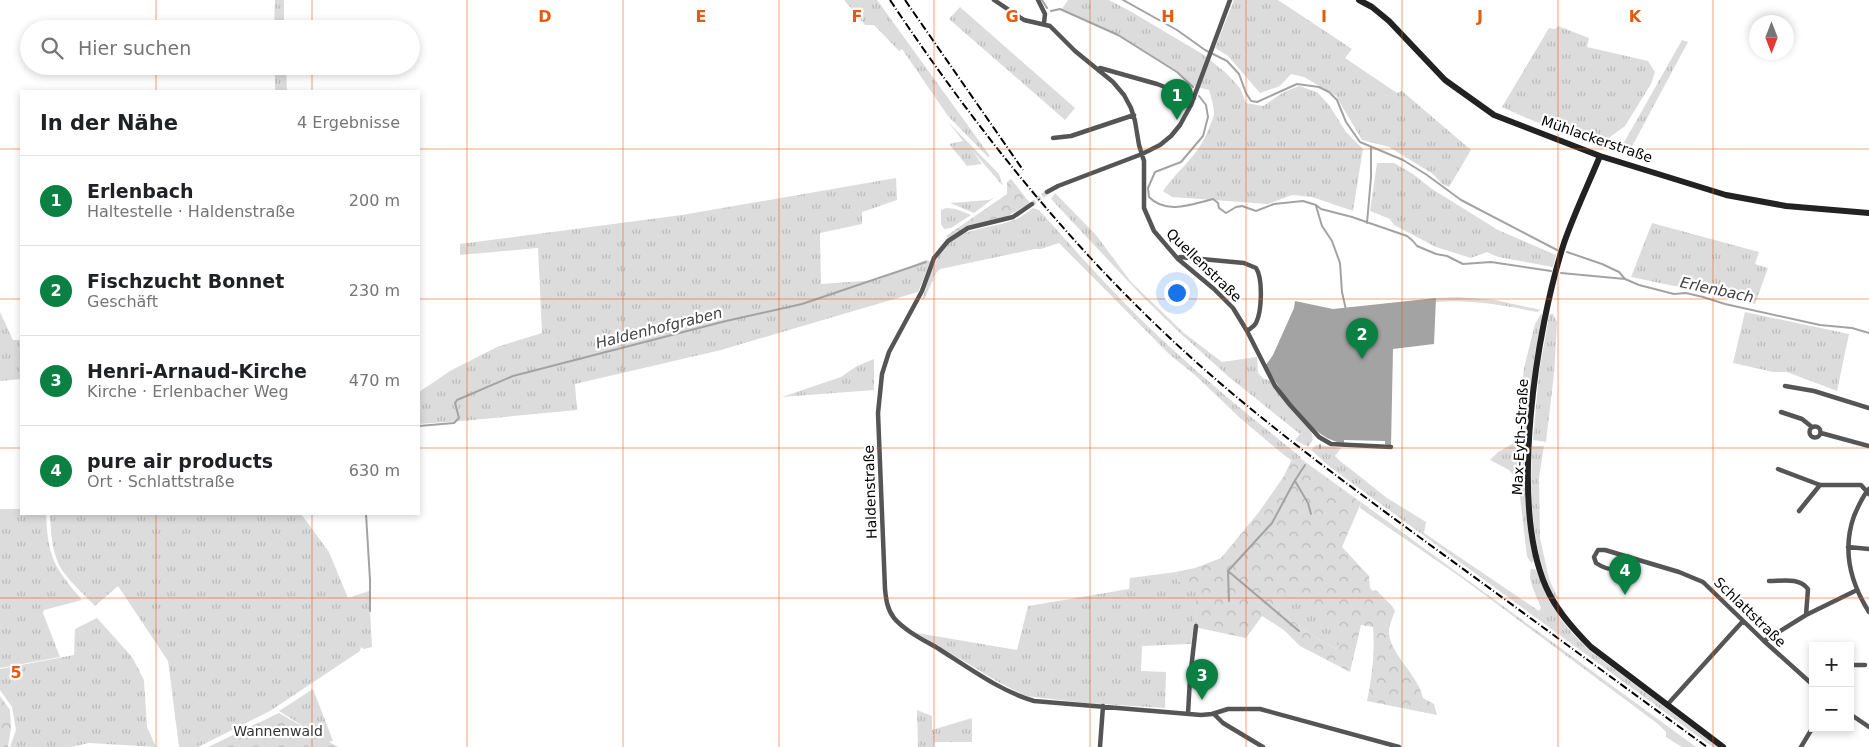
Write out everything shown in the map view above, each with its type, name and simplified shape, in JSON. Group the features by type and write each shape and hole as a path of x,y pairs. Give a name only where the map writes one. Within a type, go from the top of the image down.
{"street":[{"path":"994,0 1024,20 1044,23 1045,14 1038,0"},
{"path":"1047,192 1142,154 1171,136 1184,119 1194,98 1230,0"},
{"name":"Mühlackerstraße","path":"1359,0 1372,7 1389,21 1445,80 1494,115 1600,156 1726,195 1760,203 1869,212"},
{"name":"Quellenstraße","path":"1044,23 1050,26 1075,51 1113,82 1124,95 1134,116 1144,170 1143,202 1146,215 1154,231 1178,259 1228,303 1247,331 1275,386 1325,441 1337,445 1391,447"},
{"path":"1099,70 1100,68 1157,84 1194,98"},
{"path":"1053,138 1078,134 1134,116"},
{"name":"Max-Eyth-Straße","path":"1600,156 1565,241 1543,330 1531,415 1528,468 1530,518 1538,565 1546,588 1563,616 1591,647 1723,747"},
{"name":"Haldenstraße","path":"1032,204 1013,217 968,228 948,241 934,258 922,291 889,352 882,374 878,412 886,597 893,616 909,630 1015,694 1040,701 1188,714 1214,714 1244,708 1269,710 1399,747"},
{"path":"1178,259 1180,257 1244,263 1256,268 1259,276 1260,310 1256,322 1247,331"},
{"path":"1785,386 1814,391 1869,408"},
{"path":"1781,412 1802,419 1812,427 1818,427 1821,433 1869,446"},
{"path":"1812,427 1809,430 1812,436 1816,437 1821,433"},
{"path":"1778,469 1820,485 1861,485 1868,491 1858,506 1850,527 1848,556 1849,568 1857,590 1869,612"},
{"path":"1799,511 1820,485"},
{"path":"1848,547 1869,549"},
{"name":"Schlattstraße","path":"1635,559 1624,569 1618,570 1600,566 1596,563 1594,557 1598,550 1605,550 1679,572 1703,582 1809,681"},
{"path":"1769,581 1797,581 1805,584 1808,589 1806,615"},
{"path":"1764,641 1806,615 1857,590"},
{"path":"1667,704 1743,621"},
{"path":"1188,714 1196,626"},
{"path":"1854,665 1865,665"},
{"path":"1100,747 1102,706"},
{"path":"1214,714 1223,723 1264,747"},
{"path":"1854,717 1869,727"},
{"path":"1801,747 1810,732"}],"green space":[{"path":"275,0 284,0 284,20 274,20"},
{"path":"844,0 877,0 990,156 988,157 948,116 902,49 899,51 874,25 865,25"},
{"path":"1068,0 1109,0 1130,11 1204,55 1226,73 1240,88 1246,103 1263,106 1284,92 1299,86 1317,92 1329,105 1346,132 1363,149 1353,211 1312,197 1292,195 1268,204 1172,197 1163,191 1200,147 1205,138 1214,115 1209,90 1193,86 1177,71 1118,35 1062,9"},
{"path":"1234,0 1278,0 1352,49 1345,58 1397,93 1402,91 1471,150 1449,187 1442,184 1433,174 1389,147 1362,140 1336,96 1304,77 1291,74 1280,86 1260,93 1228,56 1215,48"},
{"path":"960,7 1075,108 1065,120 949,19"},
{"path":"1558,26 1589,38 1587,47 1648,61 1655,72 1651,84 1625,126 1606,140 1553,128 1502,107 1549,28 1555,29"},
{"path":"1682,40 1688,42 1630,150 1622,146"},
{"path":"275,75 286,75 287,90 275,90"},
{"path":"948,122 999,174 1003,186 972,150 982,164 967,166 949,144 963,141"},
{"path":"1377,163 1394,163 1498,230 1556,255 1553,267 1498,257 1487,252 1471,258 1436,247 1394,225 1390,219 1370,211"},
{"path":"896,178 897,200 862,212 862,224 820,233 821,284 877,280 926,260 931,261 918,292 721,350 575,384 577,410 420,424 420,391 450,371 497,347 542,333 538,248 460,255 460,244 682,215"},
{"path":"1011,179 1030,203 1006,217 967,227 948,238 946,236 1007,194 1007,182"},
{"path":"1055,193 1096,235 1131,282 1184,333 1222,362 1257,357 1258,373 1264,379 1269,380 1311,431 1313,439 1308,447 1295,440 1300,434 1229,377 1141,295 1051,199"},
{"path":"995,197 974,213 950,203 989,200"},
{"path":"946,208 956,209 971,215 951,228 944,229 941,224 941,210"},
{"path":"1033,208 1039,210 1119,297 1170,347 1251,417 1301,457 1296,464 1240,418 1195,375 1169,354 1059,243 1041,249 940,269 936,273 924,300 922,300 936,260 950,242 966,233 1017,219"},
{"path":"1652,223 1759,252 1755,264 1768,268 1755,304 1689,287 1674,286 1631,277"},
{"path":"1458,297 1495,300 1541,310 1537,312 1474,302 1435,302 1436,298"},
{"path":"0,312 13,340 20,340 20,379 0,381"},
{"path":"1745,312 1849,334 1837,391 1787,372 1773,372 1733,363"},
{"path":"1541,314 1543,316 1527,440 1517,439 1524,368 1535,324"},
{"path":"1550,314 1553,314 1557,322 1554,374 1546,442 1533,440 1539,373"},
{"path":"874,359 874,390 782,397 841,377 857,366"},
{"path":"1514,443 1526,445 1527,518 1534,561 1531,563 1527,556 1518,480 1509,470 1490,460 1498,452"},
{"path":"1316,445 1341,448 1335,456 1387,498 1426,522 1424,533 1539,611 1541,608 1530,578 1531,569 1535,569 1560,618 1589,650 1718,747 1713,747 1692,732 1330,467 1311,450"},
{"path":"1532,446 1544,446 1539,478 1540,538 1549,579 1558,598 1554,597 1546,579 1536,542 1531,484"},
{"path":"1300,458 1361,503 1342,547 1369,576 1370,588 1373,591 1376,590 1395,611 1389,631 1393,647 1416,681 1423,698 1434,704 1437,715 1367,701 1373,664 1373,627 1361,625 1350,672 1300,646 1284,630 1262,616 1246,638 1194,627 1197,589 1178,581 1176,572 1195,568 1221,558 1259,512 1284,476 1291,461 1296,463","holes":["1287,591 1347,631 1336,649 1310,634 1277,609"]},
{"path":"1309,464 1696,747 1682,747 1666,737 1666,732 1658,724 1462,578 1360,508 1361,503"},
{"path":"0,509 20,509 20,515 46,515 49,541 54,561 65,579 82,600 44,610 43,613 60,657 0,668"},
{"path":"50,515 302,515 329,552 348,598 369,591 372,647 364,649 361,647 360,651 270,711 198,747 179,747 168,661 118,586 95,606 68,578 57,561 52,538"},
{"path":"1176,572 1178,581 1197,588 1191,644 1142,646 1141,671 1166,672 1165,708 1085,703 1026,696 1000,683 917,633 1017,650 1028,606 1129,589 1130,578"},
{"path":"1287,590 1348,631 1336,649 1310,634 1277,609"},
{"path":"97,618 132,657 144,680 147,727 156,747 89,743 71,747 10,747 16,730 12,707 0,690 0,669 74,655 75,629"},
{"path":"313,689 333,741 328,742 279,711"},
{"path":"0,696 10,710 11,728 8,747 0,747"},
{"path":"917,710 932,716 932,730 972,718 972,742 934,742 934,747 918,747"},
{"name":"Wannenwald","path":"279,713 338,747 208,747"}],"shaded area":[{"path":"1436,298 1434,344 1393,349 1391,446 1385,444 1385,441 1344,440 1344,443 1320,434 1288,401 1266,365 1273,355 1294,308 1295,301 1333,309"}],"waterway":[{"path":"1042,0 1047,8"},
{"name":"Erlenbach","path":"1123,0 1177,30 1205,50 1227,61 1239,74 1251,101 1257,102 1297,84 1319,87 1329,92 1337,100 1346,122 1360,142 1403,160 1461,200 1557,250"},
{"path":"1051,11 1060,9 1118,35 1177,72 1193,87"},
{"path":"1199,96 1206,105 1208,117 1203,136 1181,162 1155,172 1148,188 1149,197 1163,206 1180,207 1213,199 1218,203 1219,208 1226,213 1242,206 1256,211 1274,204 1303,201 1316,205 1321,209 1352,217 1407,236 1417,246 1436,254 1447,256 1463,264 1491,262 1551,271"},
{"path":"1367,223 1371,177 1371,148"},
{"path":"1316,206 1322,226 1332,241 1340,263 1342,292 1346,310"},
{"name":"Erlenbach","path":"1567,252 1602,264 1619,272 1625,279 1639,285 1674,294 1686,293 1725,304 1820,325 1852,328 1869,333"},
{"name":"Haldenhofgraben","path":"420,426 454,423 459,418 455,403 457,400 513,376 726,321 802,304 926,262"},
{"path":"1561,273 1625,279"},
{"path":"1299,631 1228,571 1272,523 1305,465"},
{"path":"1295,481 1308,503 1311,514"},
{"path":"366,515 370,611"},
{"path":"1228,571 1229,601"}],"tunnel":[{"path":"1032,204 1047,192"}],"railway":[{"path":"890,0 953,91 1021,178 1094,262 1172,340 1232,393 1326,468 1707,747"},
{"path":"905,0 1023,170"}],"place":[{"name":"Erlenbach","path":"1177,120"},
{"name":"Fischzucht Bonnet","path":"1362,359"},
{"name":"pure air products","path":"1625,595"},
{"name":"Henri-Arnaud-Kirche","path":"1202,700"}]}
